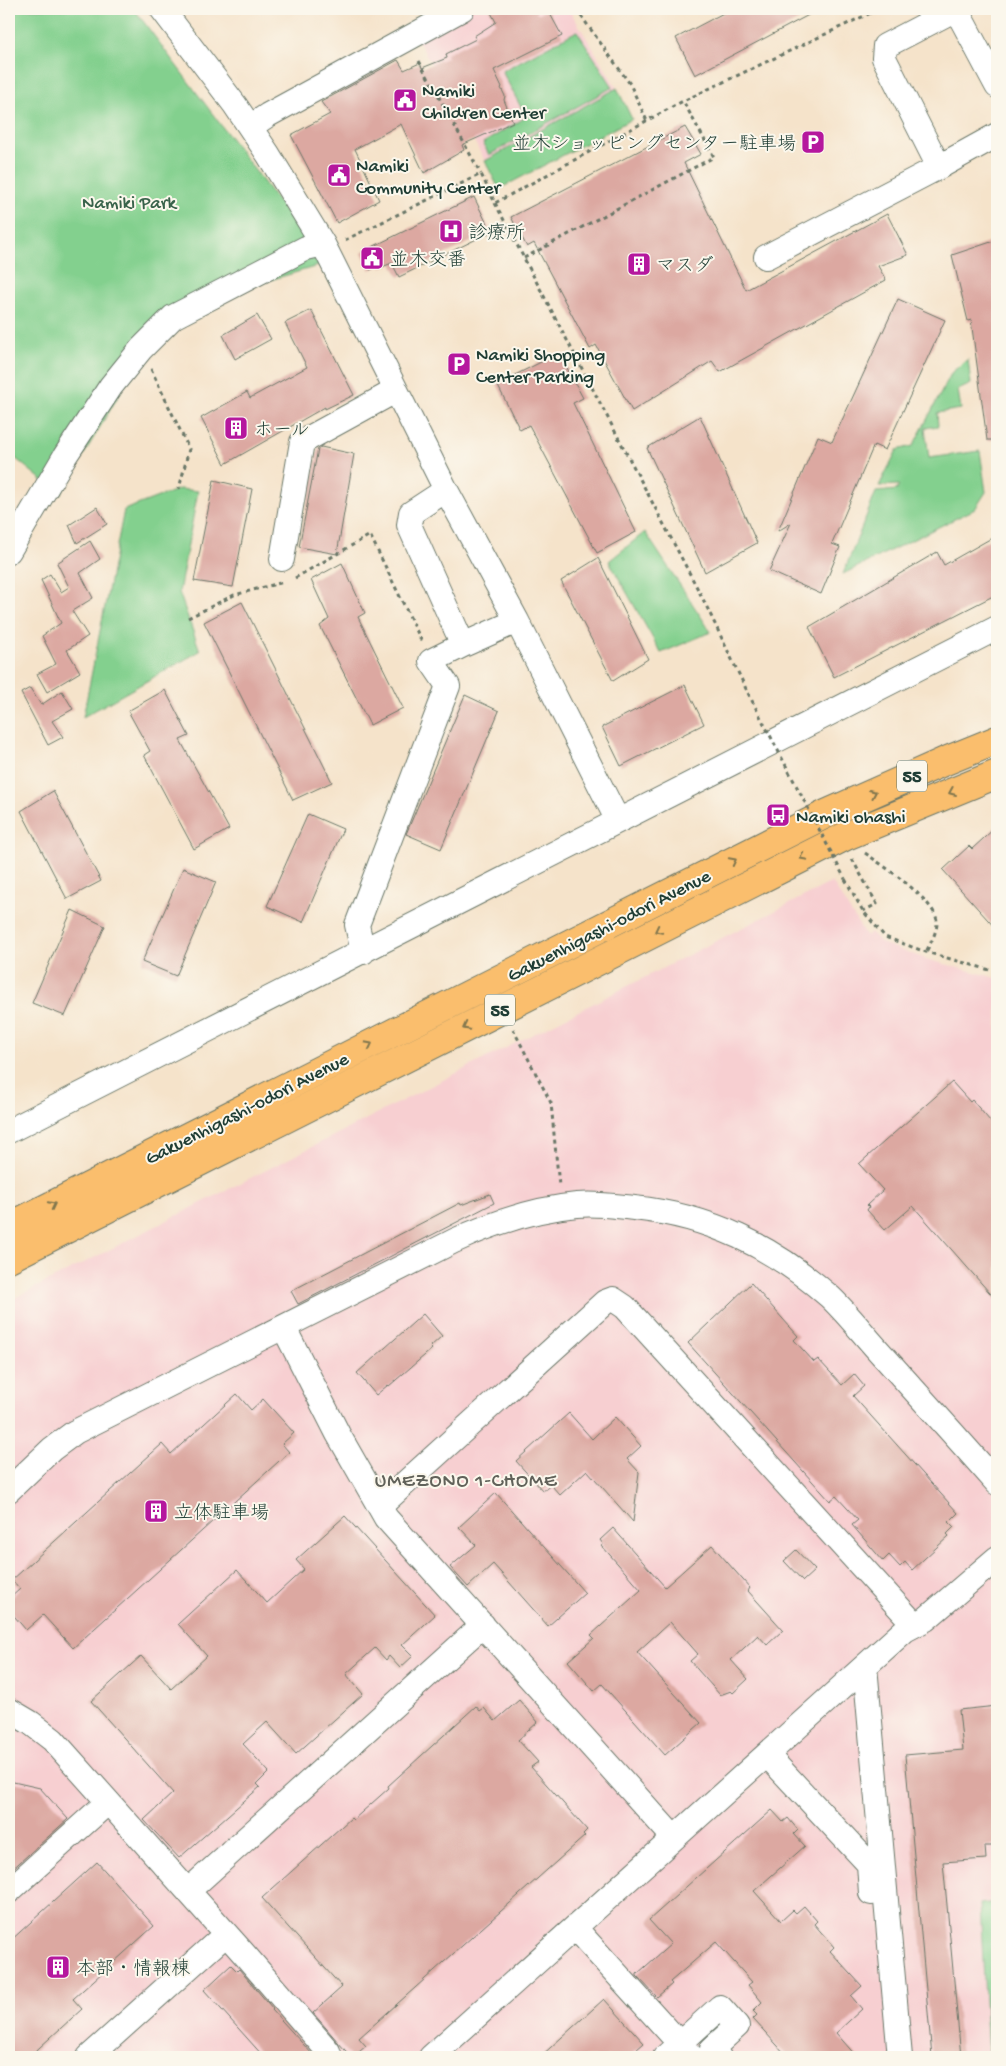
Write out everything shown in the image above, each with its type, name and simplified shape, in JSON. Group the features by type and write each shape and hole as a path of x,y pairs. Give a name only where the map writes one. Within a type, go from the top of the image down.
{"main road":[{"name":"Gakuenhigashi-odori Avenue","path":"9,1227 828,813 997,740"},
{"name":"Gakuenhigashi-odori Avenue","path":"9,1258 846,836 997,774"}],"street":[{"path":"162,9 250,127 322,244 395,391 517,621 618,821"},
{"path":"250,127 268,115 462,9"},
{"path":"939,167 884,58 885,46 956,9 995,75"},
{"path":"766,257 997,135"},
{"path":"9,551 45,486 111,386 141,349 173,317 306,248 322,244"},
{"path":"282,559 302,442 395,391"},
{"path":"446,490 411,514 409,525 463,645"},
{"path":"364,952 357,925 448,686 431,660 517,621"},
{"path":"9,1131 364,952 997,628"},
{"path":"9,1490 52,1449 75,1432 472,1233 510,1218 578,1205 610,1205 666,1212 695,1219 744,1238 776,1256 807,1278 838,1306 997,1483"},
{"path":"380,1506 605,1302 613,1299 625,1307 915,1625"},
{"path":"284,1328 338,1434 386,1518 674,1838"},
{"path":"431,2057 905,1630 926,1619 997,1558"},
{"path":"188,1891 483,1626"},
{"path":"865,1666 900,2057"},
{"path":"9,1710 31,1723 53,1740 226,1934 328,2051 330,2057"},
{"path":"767,1755 869,1864 888,2057"},
{"path":"9,1891 108,1802"},
{"path":"575,1928 679,2053 720,2007 737,2026 712,2050 719,2057"},
{"path":"89,2057 226,1934"}],"path":[{"path":"576,9 630,84 647,121"},
{"path":"495,203 683,101 879,9"},
{"path":"419,61 481,174 702,598 844,878 863,911 885,937 926,952 997,972"},
{"path":"524,258 714,157 683,101"},
{"path":"322,244 341,242 481,174"},
{"path":"141,349 189,449 179,489"},
{"path":"188,618 234,595 291,580 370,535 431,660"},
{"path":"865,852 911,887 936,916 938,923 926,952"},
{"path":"851,858 876,904 863,911"},
{"path":"512,1029 551,1103 560,1192"}],"shaded area":[{"path":"451,9 569,9 617,88 485,161 413,31"},
{"path":"832,882 866,936 871,933 881,943 926,959 997,978 997,2057 9,2057 9,1301"}],"green space":[{"name":"Namiki Park","path":"9,9 134,9 325,264 194,302 147,347 60,495 9,453"},
{"path":"577,31 613,87 489,155 483,143 526,117 502,71"},
{"path":"617,88 632,119 499,189 485,161"},
{"path":"968,359 971,384 958,390 961,409 937,413 938,426 925,428 929,458 980,451 986,492 975,509 843,574 876,492 897,490 899,485 879,486 897,450 913,446 952,372"},
{"path":"179,489 198,491 179,592 200,651 83,717 124,510"},
{"path":"645,532 711,632 661,653 609,561"},
{"path":"997,1902 997,2057 988,2057 980,1904"}],"building":[{"path":"489,9 534,9 537,14 548,10 562,36 494,70 502,87 505,96 504,100 513,122 462,145 464,150 424,173 401,124 355,149 379,200 337,223 291,135 330,114 321,102 398,60 404,70 420,63 422,68 447,58 446,54 476,39 474,36 496,22"},
{"path":"731,9 820,9 695,75 676,38"},
{"path":"685,127 701,154 684,163 746,290 887,214 908,255 878,266 886,280 720,372 712,361 632,411 596,345 590,349 534,243 527,247 511,217"},
{"path":"474,197 491,232 399,277 392,263 370,270 362,252"},
{"path":"997,240 997,440 987,440 971,320 968,321 952,255"},
{"path":"898,299 945,320 885,450 874,445 832,544 840,547 821,594 769,571 791,523 778,531 818,436 832,442"},
{"path":"311,310 354,395 325,409 325,407 225,464 201,418 247,392 250,398 307,367 285,323"},
{"path":"257,315 271,339 235,359 223,335"},
{"path":"559,353 583,398 573,403 636,532 597,553 529,425 520,430 497,384"},
{"path":"700,416 757,543 705,572 647,448"},
{"path":"321,447 354,454 337,554 299,547 318,449"},
{"path":"214,480 252,489 233,587 194,581"},
{"path":"97,507 107,524 77,543 69,525"},
{"path":"997,535 997,594 834,677 809,627 937,552 944,565"},
{"path":"90,541 100,559 80,573 93,598 72,611 88,636 67,650 80,672 47,692 37,674 56,664 42,636 61,623 41,580 50,574 61,592 69,587 57,563"},
{"path":"598,558 648,659 613,681 561,581"},
{"path":"342,563 365,613 358,617 403,708 370,725 320,626 329,619 311,580"},
{"path":"242,602 332,782 293,800 204,622"},
{"path":"685,685 704,724 621,766 602,727"},
{"path":"30,688 41,705 62,691 73,709 52,721 63,737 48,745 21,693"},
{"path":"165,690 189,736 180,740 229,829 194,849 144,755 150,751 128,711"},
{"path":"465,695 499,711 441,849 406,834"},
{"path":"53,791 101,881 67,899 21,811"},
{"path":"308,814 343,829 303,922 267,906"},
{"path":"997,826 997,930 943,870 969,846 972,849"},
{"path":"183,868 216,882 176,976 142,962"},
{"path":"72,910 105,926 65,1016 32,1003"},
{"path":"952,1082 970,1102 972,1100 997,1129 997,1301 913,1206 885,1230 867,1210 869,1207 867,1205 883,1190 859,1164"},
{"path":"490,1194 494,1203 298,1304 291,1291 460,1203 461,1205"},
{"path":"751,1283 798,1336 794,1340 814,1362 818,1359 842,1385 854,1374 864,1386 853,1396 958,1513 949,1522 954,1527 947,1534 949,1536 912,1570 905,1562 900,1567 889,1555 883,1561 852,1525 858,1520 836,1496 830,1501 688,1343"},
{"path":"423,1314 442,1336 430,1347 432,1349 376,1395 357,1373"},
{"name":"立体駐車場","path":"237,1394 251,1410 263,1399 294,1433 282,1444 289,1452 73,1648 43,1615 26,1630 9,1610 9,1599 20,1589 12,1580 162,1444 171,1454"},
{"path":"569,1413 592,1439 615,1417 641,1446 627,1459 639,1472 633,1522 587,1470 560,1495 551,1485 543,1491 516,1461"},
{"path":"496,1493 585,1593 548,1626 493,1564 468,1587 450,1567 476,1545 459,1527"},
{"path":"345,1516 435,1615 402,1645 413,1656 400,1668 389,1656 386,1660 375,1648 346,1674 363,1694 296,1754 267,1722 243,1744 269,1772 257,1784 260,1787 179,1858 144,1820 173,1793 91,1701 141,1656 171,1689 207,1656 178,1624 237,1570 267,1603 304,1569 296,1560"},
{"path":"613,1528 665,1587 712,1545 750,1588 748,1591 783,1630 767,1645 758,1635 731,1660 748,1679 733,1693 731,1691 720,1695 690,1661 698,1654 670,1622 637,1652 701,1723 665,1755 602,1684 594,1691 568,1661 594,1638 591,1635 641,1590 602,1546 603,1544 600,1540"},
{"path":"796,1550 815,1570 803,1581 784,1561"},
{"path":"519,1700 538,1722 518,1740 538,1762 531,1767 587,1830 583,1834 585,1836 359,2038 366,2046 351,2057 313,2013 342,1987 262,1898 351,1818 353,1820 389,1788 388,1786 476,1706 480,1711 484,1708 495,1721"},
{"path":"997,1706 997,1846 985,1846 986,1859 943,1862 961,2057 932,2057 905,1755 963,1750 959,1710"},
{"path":"9,1781 40,1788 68,1819 9,1872"},
{"path":"772,1810 783,1822 788,1818 798,1830 794,1834 805,1846 754,1891 781,1921 793,1910 796,1913 804,1906 817,1921 814,1924 834,1947 830,1951 862,1986 851,1996 862,2009 836,2033 857,2057 788,2057 753,2019 757,2015 753,2011 762,2002 748,1985 752,1982 716,1942 670,1982 672,1984 657,1997 637,1976 671,1944 649,1920"},
{"name":"本部・情報棟","path":"97,1862 154,1926 73,1999 82,2009 29,2057 9,2057 9,1942"},
{"path":"231,1965 237,1971 239,1969 272,2010 313,2055 310,2057 264,2057 204,1990"},
{"path":"604,1999 644,2043 628,2057 540,2057"}],"place":[{"name":"Namiki Children Center","path":"405,100"},
{"name":"並木ショッピングセンター駐車場","path":"813,142"},
{"name":"Namiki Community Center","path":"339,175"},
{"name":"診療所","path":"451,231"},
{"name":"並木交番","path":"372,258"},
{"name":"マスダ","path":"639,264"},
{"name":"Namiki Shopping Center Parking","path":"459,364"},
{"name":"ホール","path":"236,428"},
{"name":"Namiki ohashi","path":"778,815"},
{"name":"立体駐車場","path":"156,1511"},
{"name":"本部・情報棟","path":"58,1967"}],"district":[{"name":"UMEZONO 1-CHOME","path":"466,1479"}]}
